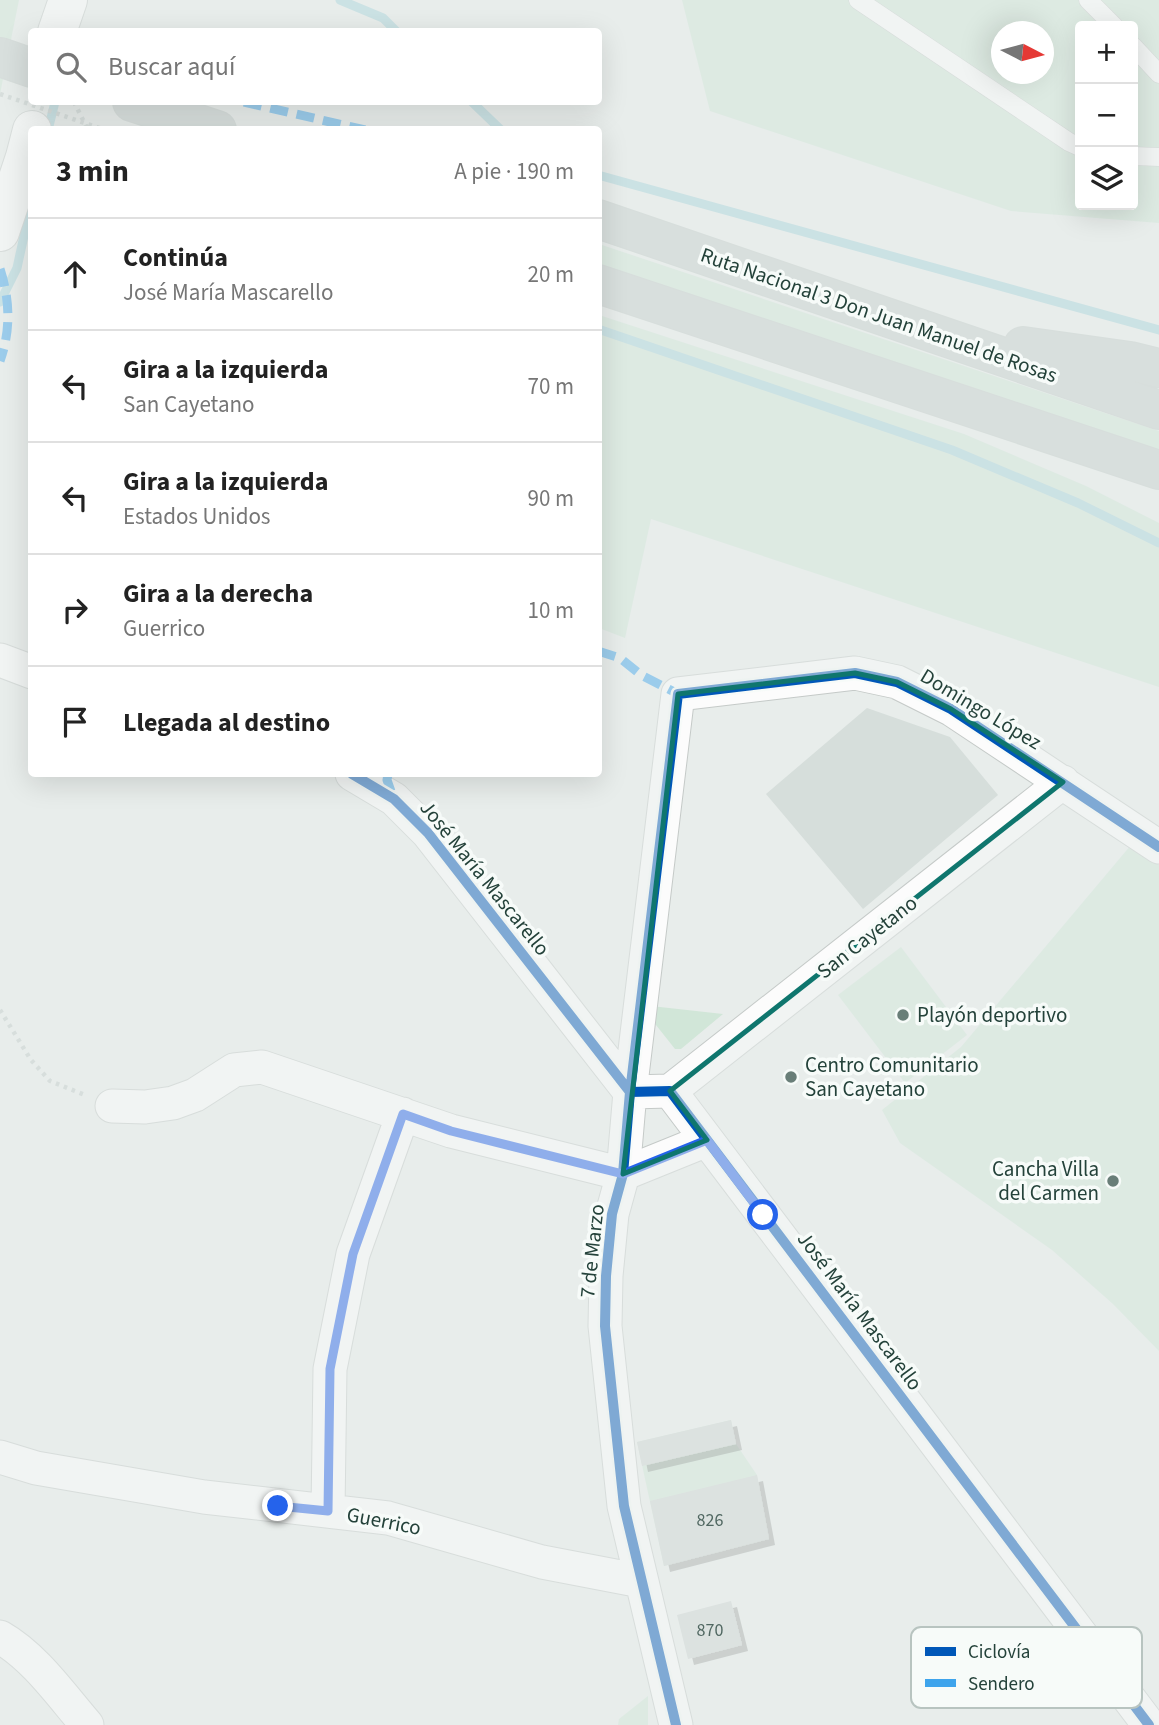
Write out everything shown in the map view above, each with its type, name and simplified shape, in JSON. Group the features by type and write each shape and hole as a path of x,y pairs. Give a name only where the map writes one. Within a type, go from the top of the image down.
{"highway":[{"path":"0,57 28,67"},
{"path":"141,105 204,126"},
{"name":"Ruta Nacional 3 Don Juan Manuel de Rosas","path":"602,220 1159,410"},
{"path":"602,286 1159,470"},
{"path":"929,333 1130,361 1159,368"},
{"path":"1033,428 1159,496"}],"street":[{"path":"58,28 68,0"},
{"path":"33,126 37,105"},
{"path":"0,232 28,145"},
{"path":"0,660 28,670"},
{"name":"Domingo López","path":"678,694 855,673 897,682 951,709 1159,847"},
{"name":"7 de Marzo","path":"676,1725 624,1506 606,1326 606,1276 612,1214 623,1174 630,1093 678,694"},
{"name":"José María Mascarello","path":"357,777 394,799 428,833 630,1093"},
{"name":"San Cayetano","path":"670,1091 1063,782"},
{"path":"111,1106 145,1107 173,1103 195,1095 234,1070 262,1067 451,1131 623,1174 707,1140"},
{"path":"630,1093 670,1091"},
{"name":"José María Mascarello","path":"670,1091 1075,1627"},
{"path":"328,1511 330,1369 353,1254 403,1114"},
{"name":"Guerrico","path":"0,1457 36,1468 204,1497 388,1518 542,1562 641,1581"},
{"path":"0,1637 12,1644 36,1667 87,1725"},
{"name":"José María Mascarello","path":"1136,1708 1149,1725"}],"lane":[{"path":"858,0 1075,144"},
{"path":"1088,0 1109,21"},
{"path":"1138,51 1159,74"},
{"path":"1138,156 1159,157"}],"path":[{"path":"0,94 28,104"},
{"path":"32,105 93,126"},
{"path":"76,105 86,126"},
{"path":"0,1010 31,1060 50,1081 111,1106"}],"highlighted area":[{"path":"855,673 897,682 951,709 1063,782 670,1091 707,1140 623,1174 678,694"}],"shaded area":[{"path":"867,708 950,737 998,795 863,909 766,794"}],"green space":[{"path":"0,0 19,0 0,94"},
{"path":"682,0 1159,0 1159,223 1011,211 710,111"},
{"path":"602,245 1159,431 1159,454 602,267"},
{"path":"602,316 964,434 1086,486 1159,523 1159,687 651,519 625,638 602,629"},
{"path":"1131,845 1159,865 1159,1351 1113,1304 1052,1250 900,1143 882,1110 961,1047"},
{"name":"Playón deportivo","path":"901,947 967,1035 905,1083 838,995"},
{"path":"651,1006 723,1014 681,1049 675,1049 652,1020"},
{"path":"731,1420 736,1444 757,1475 769,1539 664,1566 637,1442"},
{"path":"648,1696 648,1725 618,1725 619,1719"}],"building":[{"path":"731,1420 736,1444 642,1466 637,1442"},
{"path":"757,1475 769,1539 664,1566 650,1501"},
{"path":"731,1601 742,1645 688,1659 677,1615"}],"waterway":[{"path":"340,0 383,18 393,28"},
{"path":"49,126 54,105"},
{"path":"475,105 497,126"},
{"path":"602,176 1159,330"},
{"path":"0,302 17,268 28,217"},
{"path":"602,330 952,450 1078,503 1159,543"}],"marked path":[{"path":"257,105 348,126"},
{"path":"0,269 8,315 0,361"},
{"path":"602,652 620,658 641,675 678,694"},
{"path":"388,777 393,797"}],"cycle path":[{"path":"676,1725 624,1506 605,1326 606,1276 612,1214 623,1174 630,1092 678,694 855,673 897,682 951,709 1159,847"},
{"path":"357,777 394,799 428,833 630,1092 670,1091 1075,1627"},
{"path":"1136,1708 1149,1725"}],"place":[{"name":"Playón deportivo","path":"903,1015"},
{"name":"Centro Comunitario San Cayetano","path":"791,1077"},
{"name":"Cancha Villa del Carmen","path":"1113,1181"}],"route":[{"path":"278,1506 328,1511 330,1369 353,1254 403,1114 451,1131 623,1174 707,1140 763,1215"}]}
